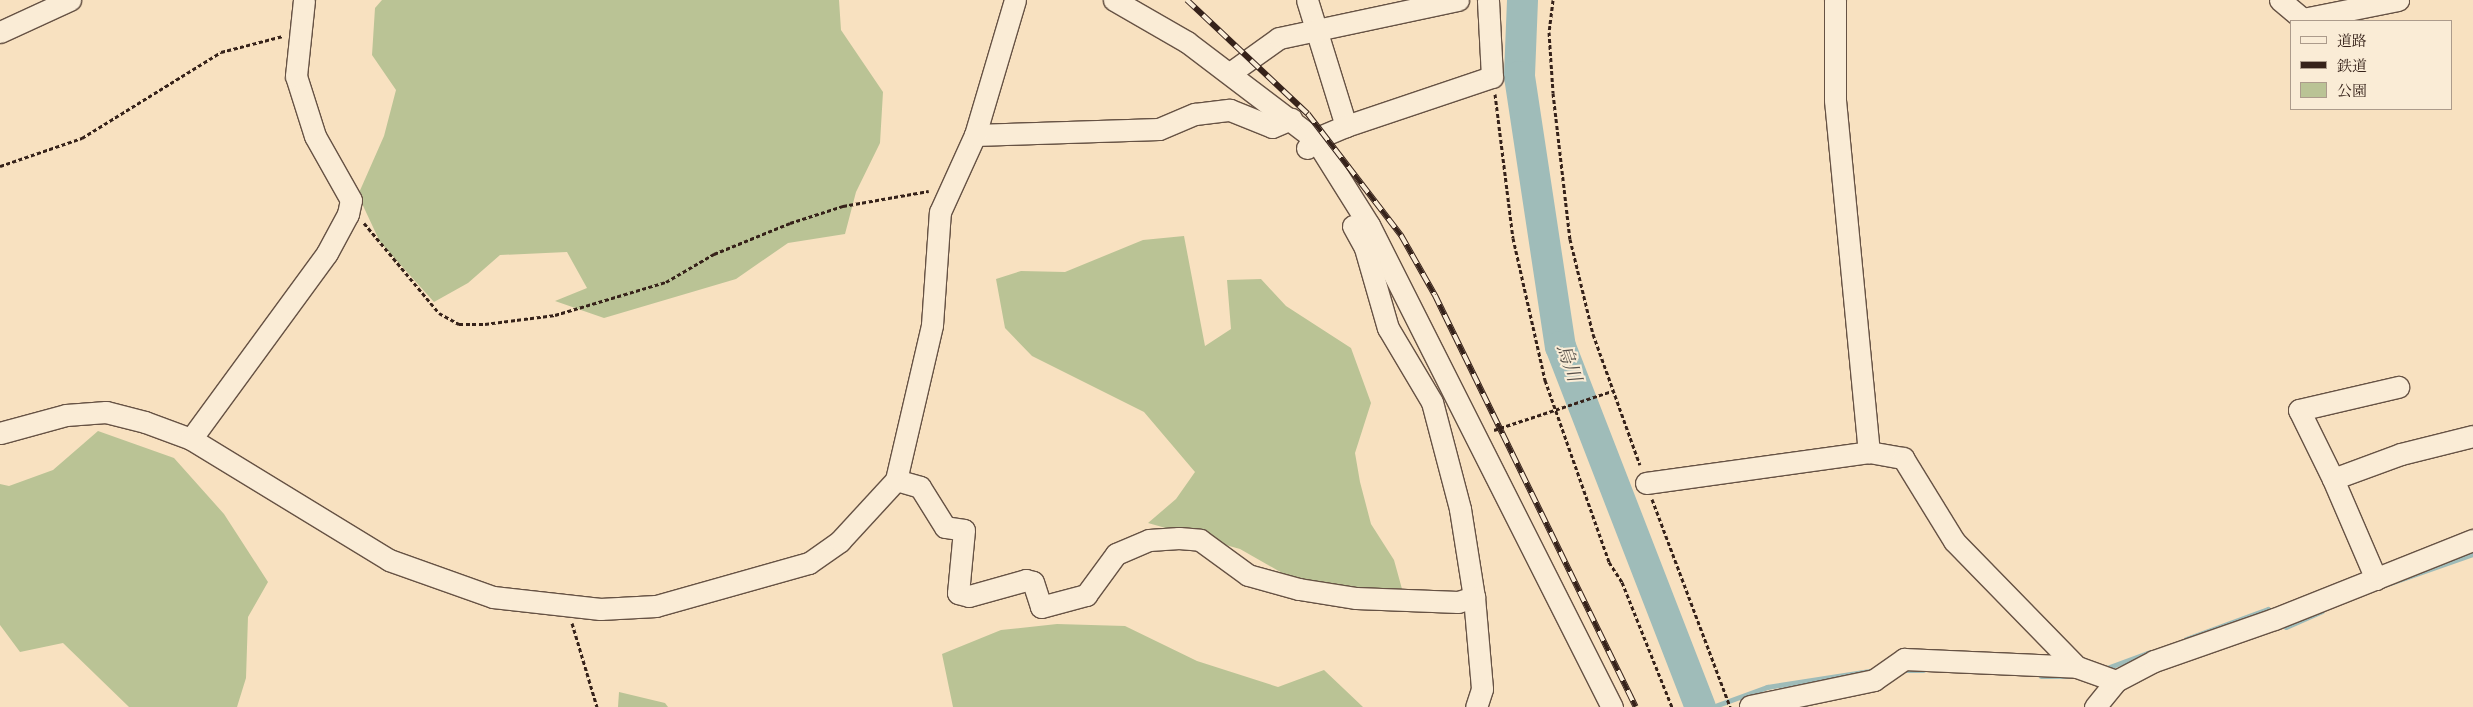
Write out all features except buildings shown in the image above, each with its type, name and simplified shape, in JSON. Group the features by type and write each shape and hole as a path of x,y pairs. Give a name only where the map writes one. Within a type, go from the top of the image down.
{"street":[{"path":"0,32 70,0"},
{"path":"191,439 327,253 351,200 315,136 296,76 298,32 304,0"},
{"path":"0,434 38,420 106,412 191,439 389,560 493,597 567,606 656,606 810,563 840,541 896,480 932,325 935,248 940,212 975,135 1016,0"},
{"path":"1114,0 1188,42 1315,139 1369,224 1612,707"},
{"path":"1307,0 1346,126"},
{"path":"1230,73 1266,44 1317,30 1458,0"},
{"path":"1476,707 1482,688 1474,597 1460,509 1444,450 1423,382 1388,328 1365,248 1306,148 1315,139 1346,126 1492,77 1488,0"},
{"path":"1834,0 1835,100 1869,452"},
{"path":"2280,0 2304,19 2398,0"},
{"path":"975,135 1159,129 1195,114 1230,110 1272,127 1291,120"},
{"path":"2376,578 2333,480 2299,410 2398,387"},
{"path":"2333,480 2401,454 2473,436"},
{"path":"1444,450 1476,438"},
{"path":"1646,483 1869,452 1903,458 1954,540 2077,667"},
{"path":"896,480 920,487 945,527 964,530 958,593 969,596 1026,580 1032,582 1041,607 1086,595 1116,554 1149,540 1179,538 1200,540 1248,575 1299,589 1356,598 1458,602 1474,597"},
{"path":"2094,707 2116,681 2154,661 2473,540"},
{"path":"1740,707 1874,680 1904,659 2077,667 2100,672 2116,681"}],"path":[{"path":"1554,0 1549,32 1570,239 1612,391 1646,483 1740,707"},
{"path":"0,166 82,138 221,52 298,32"},
{"path":"1492,77 1513,238 1556,410 1609,562 1622,582 1672,707"},
{"path":"351,200 426,302 459,324 485,324 554,315 666,282 741,242 843,206 950,188"},
{"path":"1476,438 1612,391"},
{"path":"567,606 597,707"}],"green space":[{"path":"382,0 839,0 841,30 883,92 880,143 856,192 845,234 788,243 736,279 604,318 555,301 587,288 567,252 500,255 468,283 434,302 380,242 358,195 384,136 396,90 372,55 375,8"},
{"path":"1184,236 1205,346 1231,329 1227,280 1261,279 1286,306 1351,348 1371,403 1355,453 1360,482 1371,524 1394,560 1402,589 1349,588 1291,578 1240,549 1148,523 1176,499 1195,472 1144,412 1032,356 1005,328 996,279 1021,271 1065,272 1143,240"},
{"path":"98,431 174,458 224,514 268,582 248,617 246,678 237,707 129,707 63,643 20,652 0,625 0,484 9,486 53,470"},
{"path":"1057,624 1125,626 1197,661 1278,687 1324,670 1363,707 953,707 942,654 1001,630"},
{"path":"619,692 665,703 668,707 618,707"}],"waterway":[{"name":"烏川","path":"1522,0 1519,76 1560,346 1700,707"},
{"path":"2382,586 2473,554"},
{"path":"2186,639 2268,609 2273,614"},
{"path":"2280,621 2286,627 2322,611"},
{"path":"2104,669 2150,652"},
{"path":"1712,707 1767,687 1875,670"},
{"path":"1901,670 1923,670"},
{"path":"2041,676 2084,676"}],"railway":[{"path":"1187,0 1308,114 1401,235 1435,295 1636,707"}]}
